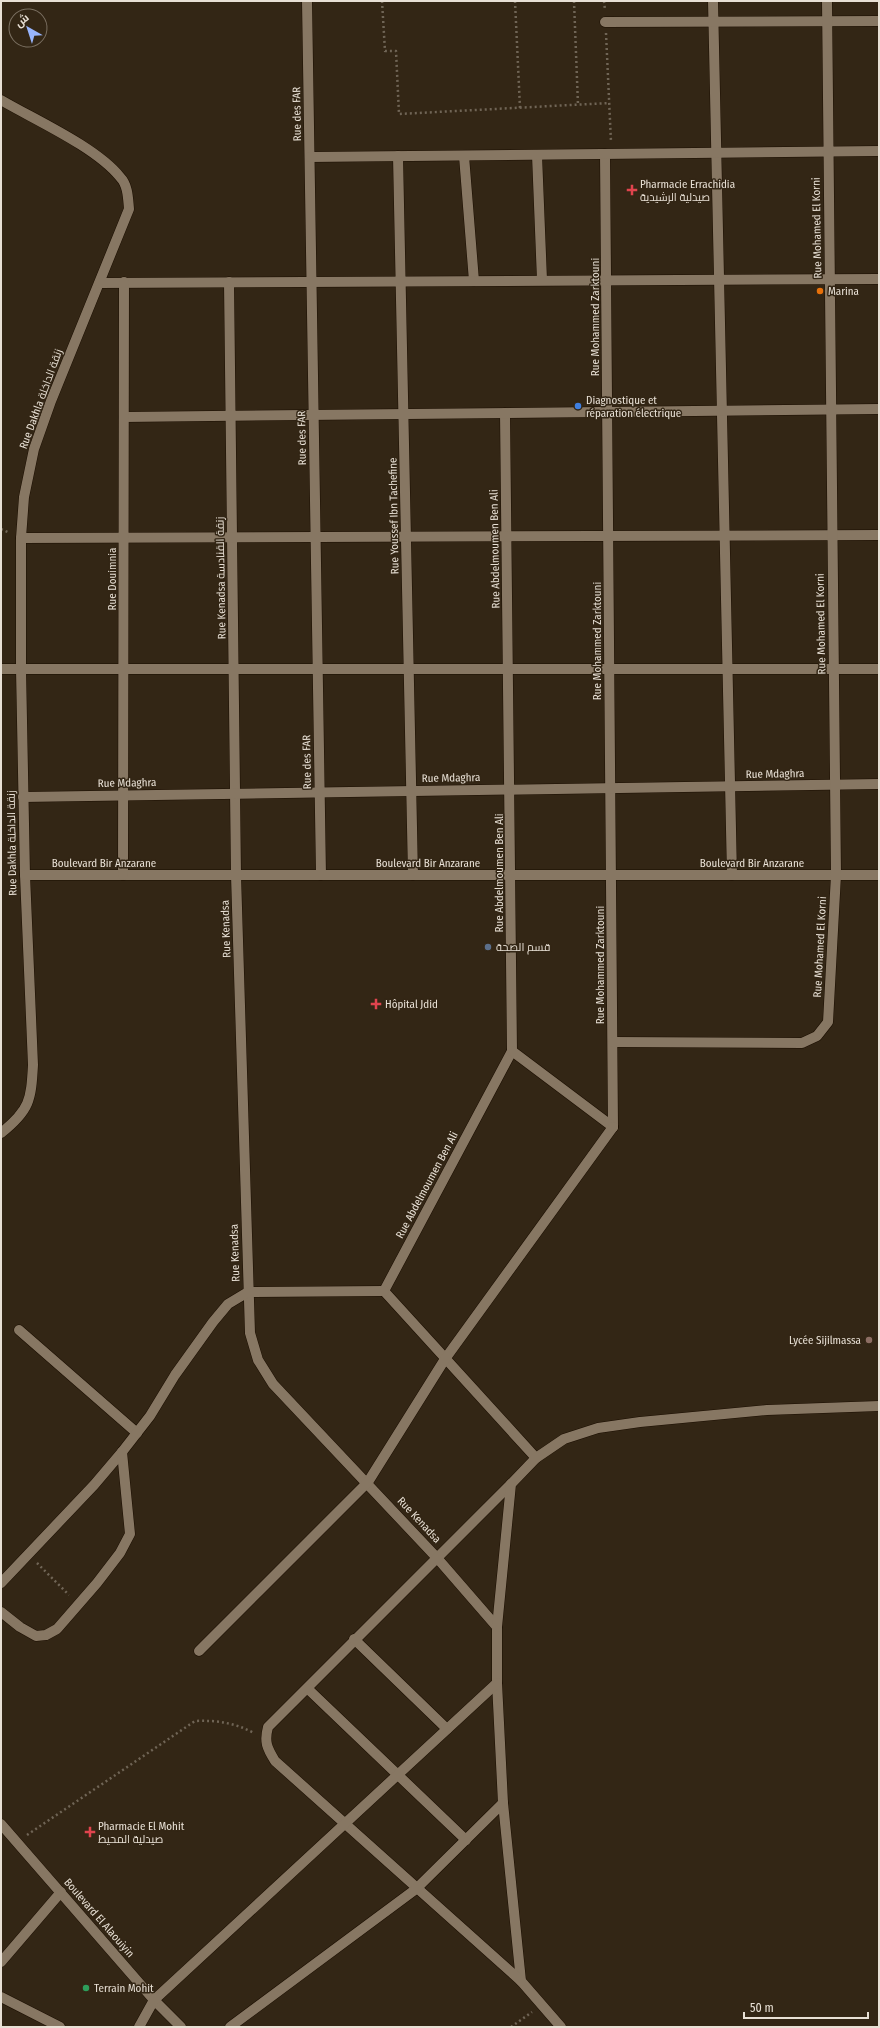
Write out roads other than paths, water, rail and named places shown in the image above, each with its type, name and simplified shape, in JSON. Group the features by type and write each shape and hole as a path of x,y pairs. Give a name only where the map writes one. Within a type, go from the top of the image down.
{"street":[{"name":"Rue des FAR","path":"307,1 321,875"},
{"path":"713,1 732,875"},
{"name":"Rue Mohamed El Korni","path":"612,1042 802,1042 817,1036 828,1022 836,874 826,1"},
{"path":"605,22 879,21"},
{"name":"Rue Dakhla زنقة الداخلة","path":"1,100 99,156 121,177 128,193 129,209 51,401 34,449 24,497 21,538 21,669 25,875 33,1065 32,1093 24,1112 1,1133"},
{"path":"310,157 879,151"},
{"name":"Rue Mohammed Zarktouni","path":"608,154 606,280 613,1127"},
{"path":"537,155 542,280"},
{"name":"Rue Youssef Ibn Tachefine","path":"398,156 413,875"},
{"path":"464,156 474,281"},
{"path":"100,283 879,279"},
{"name":"Rue Douimnia","path":"123,875 124,282"},
{"name":"Rue Kenadsa زنقة القنادسة","path":"229,282 236,875"},
{"path":"124,417 879,409"},
{"name":"Rue Abdelmoumen Ben Ali","path":"384,1291 512,1051 505,413"},
{"path":"21,538 879,535"},
{"path":"1,669 879,669"},
{"name":"Rue Mdaghra","path":"23,797 879,784"},
{"name":"Boulevard Bir Anzarane","path":"25,875 879,874"},
{"name":"Rue Kenadsa","path":"236,875 248,1292 250,1333 258,1360 273,1384 368,1482 497,1627"},
{"path":"199,1651 368,1482 445,1358 613,1127 512,1051"},
{"path":"1,1583 94,1485 137,1432 213,1322 228,1304 248,1292 384,1291 536,1458"},
{"path":"19,1330 137,1432"},
{"path":"561,2027 521,1981 416,1889 275,1761 267,1749 265,1739 268,1727 308,1689 354,1639 438,1559 536,1458 564,1439 598,1428 767,1410 879,1406"},
{"path":"1,1612 20,1627 36,1636 46,1635 57,1629 120,1553 130,1534 122,1452"},
{"path":"511,1484 497,1627 497,1683 503,1803 521,1981"},
{"path":"354,1639 447,1729"},
{"path":"138,2027 154,2000 497,1683"},
{"path":"308,1689 466,1840"},
{"path":"230,2027 416,1889 503,1803"},
{"name":"Boulevard El Alaouiyin","path":"1,1824 154,2000 181,2027"},
{"path":"1,1962 61,1892"},
{"path":"1,1998 60,2027"}],"place":[{"name":"Pharmacie Errachidia صيدلية الرشيدية","path":"632,190"},
{"name":"Marina","path":"820,291"},
{"name":"Diagnostique et réparation électrique","path":"578,406"},
{"name":"قسم الصحة","path":"488,947"},
{"name":"Hôpital Jdid","path":"376,1004"},
{"name":"Lycée Sijilmassa","path":"869,1340"},
{"name":"Pharmacie El Mohit صيدلية المحيط","path":"90,1832"},
{"name":"Terrain Mohit","path":"86,1988"}]}
